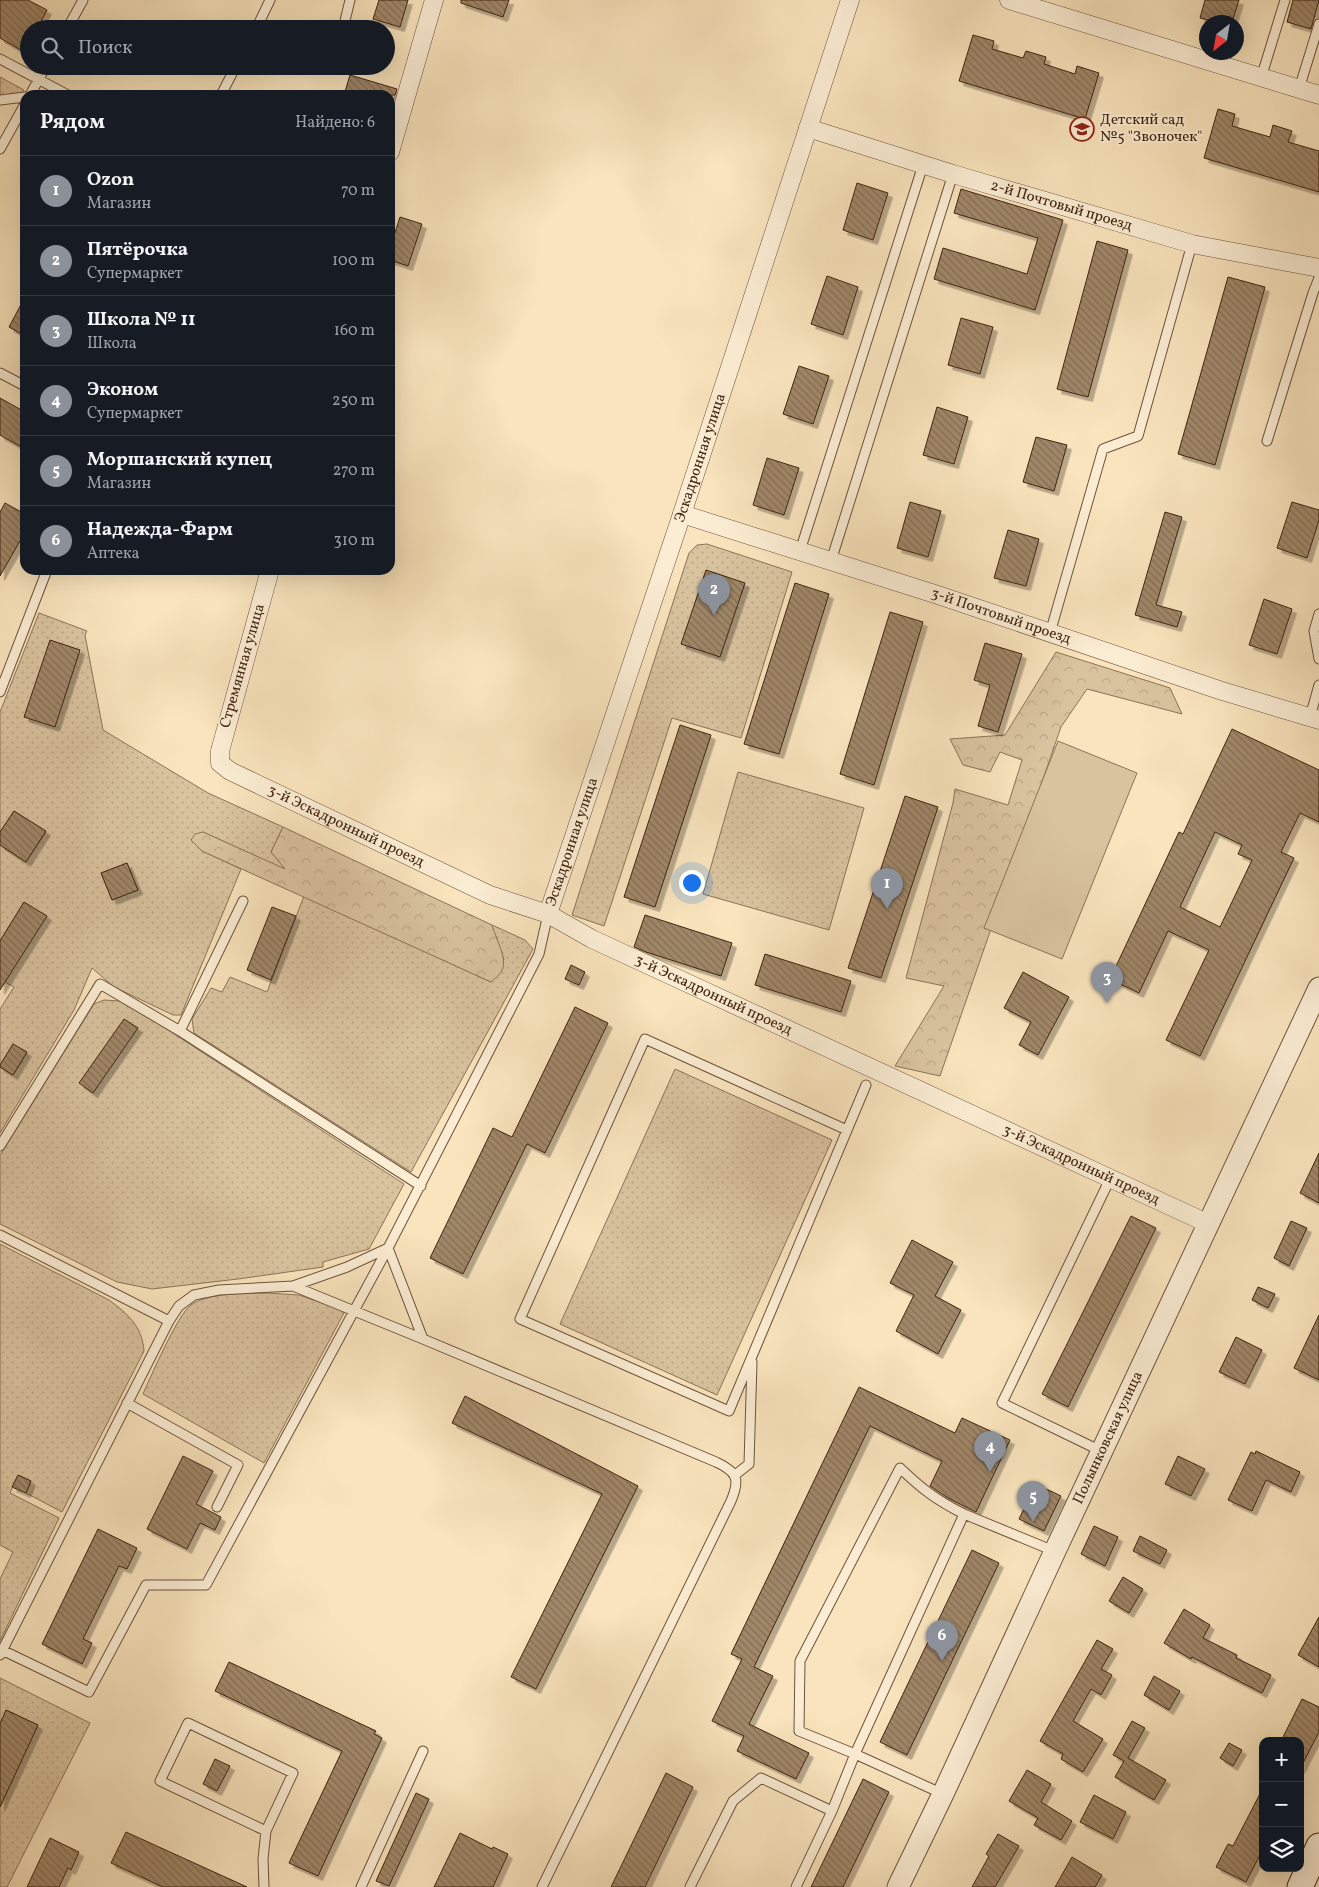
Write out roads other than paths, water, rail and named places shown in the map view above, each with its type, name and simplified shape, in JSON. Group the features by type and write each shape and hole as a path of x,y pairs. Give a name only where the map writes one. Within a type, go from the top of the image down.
{"main road":[{"path":"1300,1887 1319,1846"}],"street":[{"path":"395,135 434,0"},
{"name":"Эскадронная улица","path":"548,914 682,514 850,0"},
{"path":"1009,0 1039,4 1261,78 1319,95"},
{"name":"2-й Почтовый проезд","path":"808,128 922,165 1192,244 1319,268"},
{"name":"3-й Почтовый проезд","path":"682,514 831,561 1219,690 1314,719"},
{"name":"Стремянная улица","path":"220,763 220,751 269,575"},
{"name":"3-й Эскадронный проезд","path":"220,763 230,771 490,895 548,914 592,939 1209,1224"},
{"name":"Полынковская улица","path":"898,1887 1319,988"}],"lane":[{"path":"71,20 83,0"},
{"path":"260,20 270,0"},
{"path":"345,20 350,0"},
{"path":"1261,78 1285,0"},
{"path":"1299,89 1319,24"},
{"path":"0,59 20,69"},
{"path":"31,75 59,90"},
{"path":"33,90 41,75"},
{"path":"224,90 231,75"},
{"path":"0,100 20,98"},
{"path":"0,149 20,113"},
{"path":"800,551 922,165"},
{"path":"831,561 953,174"},
{"path":"1050,633 1103,449 1138,436 1192,244"},
{"path":"1267,441 1319,278"},
{"path":"0,373 20,383"},
{"path":"0,692 45,575"},
{"path":"1319,614 1314,631 1319,659"},
{"path":"1314,719 1319,685"},
{"path":"180,1031 244,901"},
{"path":"388,1248 347,1267 293,1286 220,1290 194,1295 179,1306 169,1321 1,1653 89,1692 146,1585 206,1585 388,1248 421,1186 539,954 548,914"},
{"path":"0,1146 100,984 180,1031 421,1186"},
{"path":"847,1130 644,1038 520,1319 729,1411 866,1086"},
{"path":"1102,1451 1002,1403 1110,1179"},
{"path":"0,1234 169,1321"},
{"path":"388,1248 423,1339"},
{"path":"293,1286 716,1462 727,1467 735,1475 737,1486 731,1501 542,1887"},
{"path":"735,1475 749,1464 752,1357"},
{"path":"127,1403 238,1465 217,1507"},
{"path":"943,1794 799,1731 800,1661 900,1468 938,1501 964,1514 1055,1551"},
{"path":"796,1887 832,1811 855,1754 964,1514"},
{"path":"264,1887 263,1859 266,1831 293,1772 188,1723 160,1781 266,1831"},
{"path":"361,1887 422,1751"},
{"path":"690,1887 732,1801 761,1778 832,1811"}],"place":[{"name":"Детский сад №5 \"Звоночек\"","path":"1082,129"},
{"name":"Пятёрочка","path":"714,615"},
{"name":"Ozon","path":"887,909"},
{"name":"Школа № 11","path":"1107,1003"},
{"name":"Эконом","path":"990,1472"},
{"name":"Моршанский купец","path":"1033,1522"},
{"name":"Надежда-Фарм","path":"942,1661"}]}
